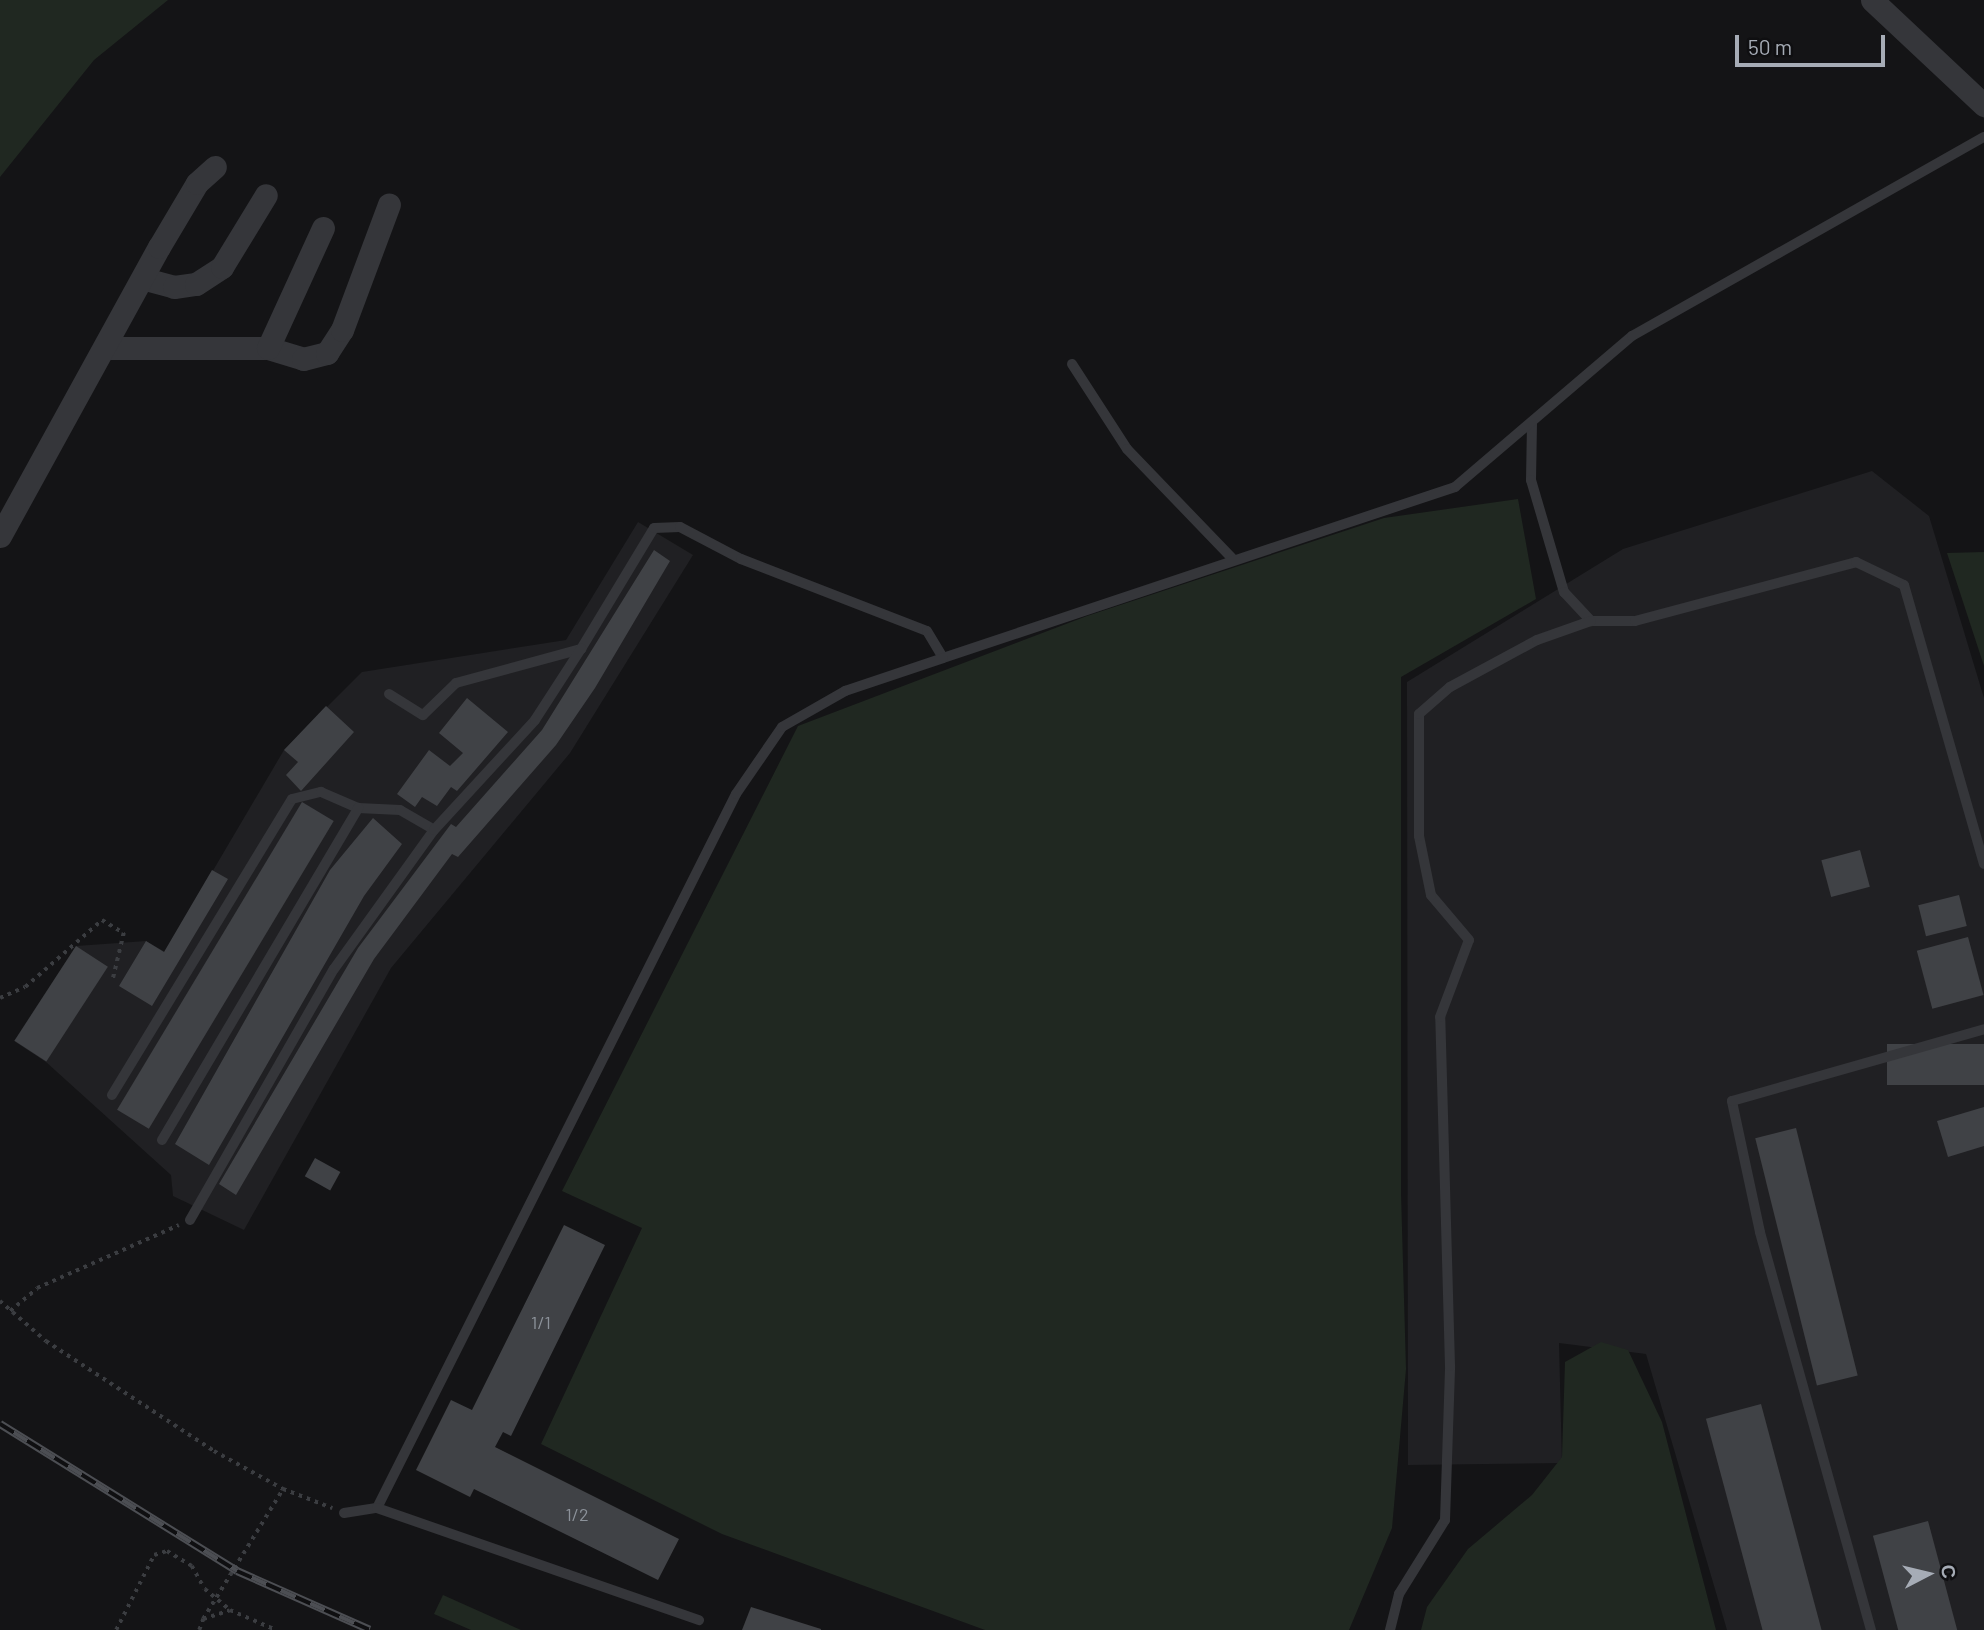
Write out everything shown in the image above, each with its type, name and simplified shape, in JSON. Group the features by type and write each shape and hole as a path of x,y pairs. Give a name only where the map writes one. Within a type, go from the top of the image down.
{"street":[{"path":"1872,0 1984,105"},
{"path":"0,536 108,348 197,183 215,166"},
{"path":"145,279 174,286 196,284 222,267 266,195"},
{"path":"108,348 268,348 303,359 327,353 342,330 389,204"},
{"path":"268,348 323,228"}],"lane":[{"path":"377,1508 736,794 782,727 845,691 1233,559 1455,487 1632,336 1984,137"},
{"path":"1072,364 1127,449 1233,559"},
{"path":"1532,423 1531,480 1564,592 1591,621"},
{"path":"190,1220 334,969 434,830 535,720 654,528 680,527 741,559 927,631 943,658"},
{"path":"1390,1630 1399,1594 1445,1520 1450,1366 1440,1017 1469,940 1431,895 1419,836 1419,715 1450,688 1526,646 1591,621 1636,621 1856,562 1904,584 1984,864"},
{"path":"389,694 423,715 456,683 581,649"},
{"path":"112,1095 292,799 321,792 358,808 400,810 434,830"},
{"path":"162,1140 358,808"},
{"path":"1871,1630 1760,1232 1732,1101 1984,1029"},
{"path":"344,1513 377,1508 699,1619"}],"path":[{"path":"0,998 25,987 102,920 124,933 113,979"},
{"path":"10,1311 37,1288 190,1220"},
{"path":"0,1301 46,1341 214,1451 283,1489 344,1513"},
{"path":"199,1630 214,1597 237,1571 283,1489"},
{"path":"116,1630 154,1555 177,1555 214,1597 230,1610 276,1630"},
{"path":"203,1619 230,1610"}],"shaded area":[{"path":"0,0 168,0 94,60 0,177"},
{"path":"1872,471 1929,516 1984,698 1984,1630 1727,1630 1646,1354 1559,1343 1562,1463 1408,1465 1407,682 1623,549"},
{"path":"1518,499 1536,599 1401,677 1401,1193 1406,1369 1392,1528 1349,1630 985,1630 722,1534 541,1444 642,1228 562,1191 798,726 1087,616 1384,518"},
{"path":"638,522 693,555 570,753 391,968 244,1230 173,1196 171,1175 46,1062 14,1041 76,946 146,941 165,952 284,750 362,672 566,640"},
{"path":"1984,552 1984,666 1947,553"},
{"path":"1601,1342 1628,1350 1662,1422 1716,1630 1421,1630 1427,1607 1468,1549 1532,1495 1562,1457 1565,1362"},
{"path":"443,1595 521,1630 471,1630 434,1614"}],"building":[{"path":"654,550 670,561 595,688 556,745 458,857 452,854 374,959 236,1195 219,1184 358,948 451,824 456,827 542,730"},
{"path":"467,698 508,732 457,791 451,787 437,806 422,797 415,807 397,794 429,750 450,766 463,753 439,733"},
{"path":"326,706 354,732 301,791 286,775 298,762 284,750"},
{"path":"302,802 334,821 149,1129 117,1110"},
{"path":"373,818 402,844 364,896 209,1165 175,1144 330,870"},
{"path":"1860,850 1870,887 1831,897 1821,860"},
{"path":"212,870 228,879 152,1006 119,986 146,941 164,952"},
{"path":"1959,895 1967,926 1926,936 1918,905"},
{"path":"1968,937 1984,995 1932,1009 1917,951"},
{"path":"76,946 108,967 46,1061 14,1041"},
{"path":"1887,1044 1984,1044 1984,1085 1887,1085"},
{"path":"1984,1107 1984,1146 1948,1157 1937,1121"},
{"path":"1796,1128 1858,1375 1817,1386 1755,1138"},
{"path":"315,1158 340,1172 330,1190 305,1176"},
{"path":"564,1225 605,1245 511,1436 503,1432 495,1447 679,1539 658,1580 474,1489 470,1497 416,1470 451,1400 472,1410"},
{"path":"1761,1404 1822,1630 1763,1630 1706,1419"},
{"path":"1928,1521 1957,1630 1898,1630 1873,1536"},
{"path":"751,1607 821,1629 821,1630 742,1630"}],"railway":[{"path":"0,1424 237,1571 370,1630"}]}
